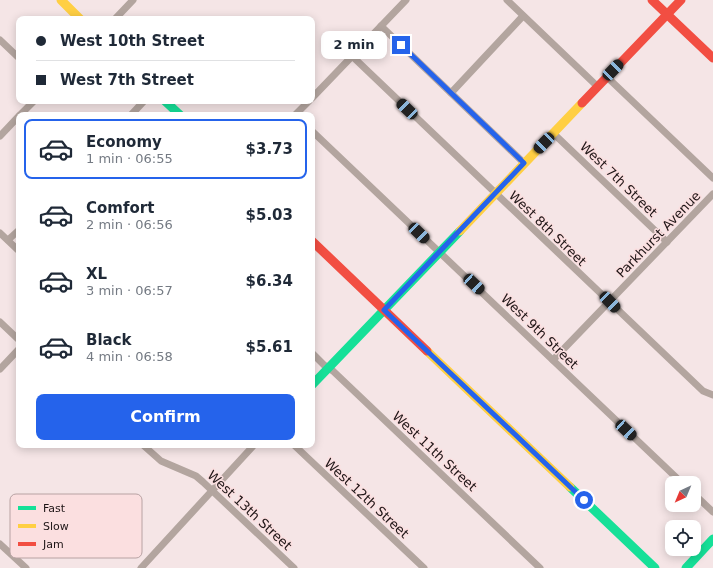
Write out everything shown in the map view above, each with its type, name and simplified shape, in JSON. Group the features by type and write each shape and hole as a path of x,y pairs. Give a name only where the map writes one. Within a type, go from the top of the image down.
{"street":[{"path":"61,0 77,16"},
{"path":"117,16 133,0"},
{"path":"315,95 406,0"},
{"path":"507,0 597,86"},
{"path":"652,0 713,58"},
{"path":"315,382 681,0"},
{"path":"451,93 523,16"},
{"path":"381,26 524,163"},
{"path":"0,40 16,55"},
{"name":"West 8th Street","path":"352,56 598,293 610,302 703,391 713,395"},
{"path":"607,76 713,178"},
{"path":"25,112 31,104"},
{"path":"134,112 141,104"},
{"path":"168,104 177,112"},
{"path":"299,112 306,104"},
{"path":"0,136 16,121"},
{"name":"West 9th Street","path":"315,133 675,476"},
{"name":"West 7th Street","path":"553,133 667,242"},
{"name":"Parkhurst Avenue","path":"553,360 713,194"},
{"path":"0,232 16,248"},
{"path":"8,240 16,233"},
{"path":"315,244 655,568"},
{"path":"0,322 16,337"},
{"path":"0,369 16,352"},
{"name":"West 11th Street","path":"315,356 324,365 329,367 540,568"},
{"name":"West 13th Street","path":"148,448 160,461 196,476 294,568"},
{"path":"145,567 212,490 251,448"},
{"name":"West 12th Street","path":"297,448 424,568"},
{"path":"701,501 713,512"},
{"path":"686,568 713,539"},
{"path":"0,544 10,553"},
{"path":"15,558 26,568"}],"traffic: fast":[{"path":"168,104 177,112"},
{"path":"315,382 460,231"},
{"path":"570,487 655,568"},
{"path":"686,568 713,539"}],"traffic: slow":[{"path":"61,0 77,16"},
{"path":"460,231 582,103"},
{"path":"427,351 570,487"}],"traffic: jam":[{"path":"652,0 713,58"},
{"path":"582,103 681,0"},
{"path":"315,244 427,351"}],"route":[{"path":"401,45 524,163 384,310 584,500"}]}
